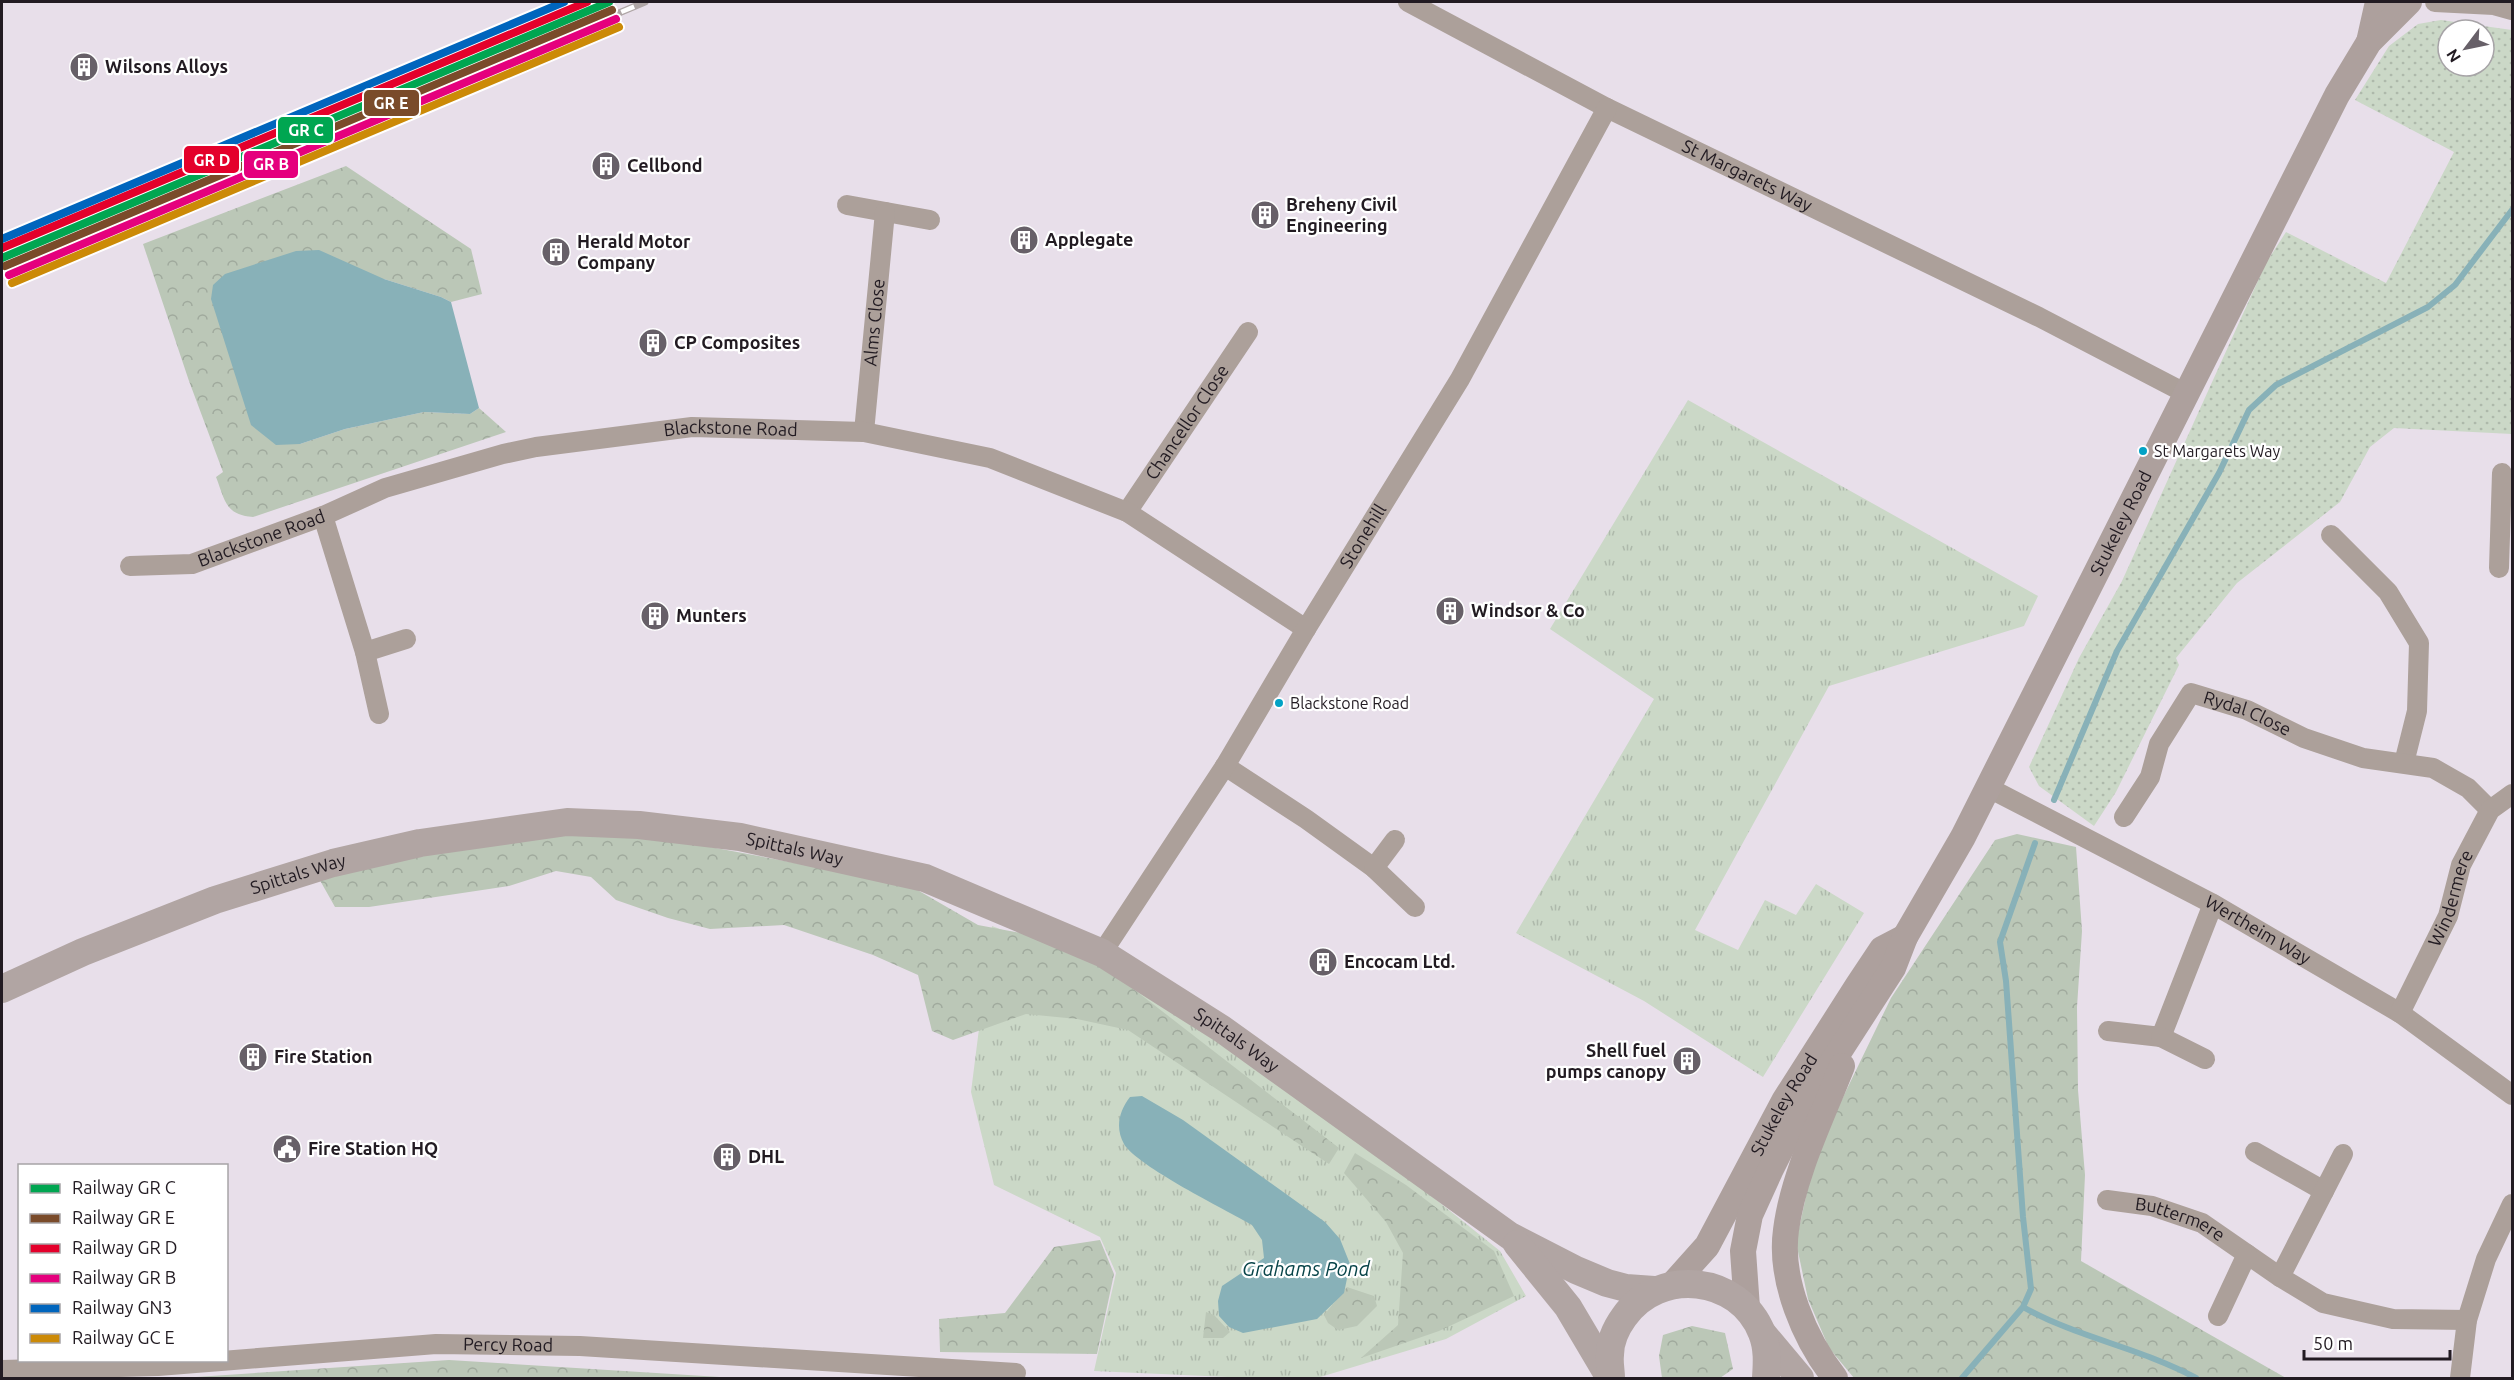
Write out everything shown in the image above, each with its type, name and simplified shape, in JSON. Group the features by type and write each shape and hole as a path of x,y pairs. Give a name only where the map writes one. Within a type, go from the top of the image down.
{"highway":[{"name":"Spittals Way","path":"2,989 83,952 215,900 333,863 420,843 567,822 639,825 740,837 925,878 1102,953 1222,1029 1510,1236 1576,1270 1607,1283 1626,1288 1700,1283 1725,1292 1747,1308"},
{"name":"Spittals Way","path":"1510,1236 1568,1307 1611,1378"},
{"path":"1611,1378 1610,1354 1616,1328 1632,1306 1664,1287"},
{"path":"1747,1308 1763,1334 1800,1378"},
{"path":"1763,1334 1768,1356 1766,1378"}],"main road":[{"name":"Stukeley Road","path":"1747,1308 1743,1251 1750,1215 1797,1117 1893,968 1905,937 1930,897 1989,788 2305,156 2369,42 2378,2"},
{"name":"Stukeley Road","path":"2369,42 2412,2"},
{"name":"Stukeley Road","path":"1664,1287 1707,1246 1784,1101 1857,985 1882,949 1905,937"},
{"path":"1835,1378 1814,1346 1800,1318 1788,1274 1786,1231 1796,1185 1861,1015"}],"street":[{"name":"St Margarets Way","path":"1408,2 1607,108 2018,307 2185,393"},
{"path":"2435,2 2499,6"},
{"name":"Stonehill","path":"1102,953 1225,766 1460,378 1607,108"},
{"path":"847,205 930,220"},
{"name":"Alms Close","path":"864,432 885,212"},
{"name":"Chancellor Close","path":"1127,512 1248,332"},
{"name":"Blackstone Road","path":"130,566 192,564 323,516 385,488 502,454 536,447 692,427 864,432 990,458 1127,512 1306,629"},
{"path":"2499,568 2507,507 2502,473"},
{"path":"323,516 365,652 379,714"},
{"path":"2331,535 2388,592 2419,643 2417,711 2403,764"},
{"path":"365,652 406,639"},
{"name":"Rydal Close","path":"2124,817 2150,777 2159,744 2192,693 2247,710 2304,738 2363,758 2433,768 2468,788 2490,810"},
{"path":"1225,766 1306,819 1374,868 1415,907"},
{"name":"Wertheim Way","path":"1989,788 2213,904 2400,1013 2512,1095"},
{"name":"Windermere","path":"2400,1013 2448,916 2461,865 2490,810 2512,794"},
{"path":"1374,868 1395,840"},
{"path":"2161,1037 2213,904"},
{"path":"2108,1031 2161,1037 2205,1059"},
{"path":"2255,1152 2324,1191"},
{"path":"2280,1277 2343,1154"},
{"name":"Buttermere","path":"2107,1200 2152,1206 2202,1222 2280,1277 2323,1303 2393,1319 2467,1320"},
{"path":"2460,1378 2467,1320 2486,1259 2512,1204"},
{"name":"Buttermere","path":"2218,1316 2247,1254"},
{"name":"Percy Road","path":"228,1361 436,1344 580,1346 1016,1373"},
{"name":"Percy Road","path":"2,1370 159,1366 209,1362"}],"green space":[{"path":"2436,21 2436,78 2496,78 2496,28 2512,30 2512,434 2394,428 2370,447 2340,502 2237,583 2176,658 2179,665 2116,792 2094,826 2039,786 2029,767 2079,658 2122,581 2266,263 2286,232 2386,283 2454,152 2355,100 2389,46 2418,24"},
{"path":"346,166 471,249 482,294 451,302 384,279 300,444 345,429 424,412 470,414 479,408 506,432 253,517 244,516 231,510 227,505 216,477 223,472 189,381 143,244"},
{"path":"1688,400 2038,596 2024,626 1829,686 1695,930 1738,950 1765,900 1796,915 1816,884 1864,913 1763,1077 1644,1001 1516,933 1654,699 1550,629"},
{"path":"561,830 673,840 907,884 978,925 1032,935 1105,967 1339,1148 1329,1164 1128,1030 1077,1019 1026,1014 953,1040 932,1031 918,975 873,955 784,925 710,929 668,918 616,900 591,877 556,871 509,886 369,907 335,907 313,868"},
{"path":"2017,834 2076,847 2082,931 2077,1007 2078,1090 2085,1175 2081,1261 2286,1378 1854,1378 1829,1348 1808,1299 1796,1242 1815,1155 1891,998 1995,840"},
{"path":"992,926 1098,967 1219,1033 1389,1162 1500,1251 1526,1296 1446,1339 1317,1378 1250,1378 1094,1371 1116,1273 1100,1237 994,1185 971,1092"},
{"path":"1355,1153 1406,1185 1494,1251 1514,1296 1439,1331 1361,1358 1398,1325 1403,1253 1386,1222 1344,1173"},
{"path":"1100,1240 1114,1274 1097,1354 940,1352 939,1319 1005,1313 1054,1247"},
{"path":"1347,1287 1374,1296 1377,1306 1357,1326 1338,1330 1328,1323 1324,1315"},
{"path":"1206,1312 1214,1315 1230,1332 1223,1338 1203,1338"},
{"path":"1692,1326 1725,1333 1733,1369 1720,1378 1662,1378 1659,1356 1663,1335"},
{"path":"449,1360 736,1378 181,1378"}],"water":[{"path":"319,250 384,279 451,302 479,408 470,414 424,412 345,429 300,444 276,445 251,425 211,299 213,285 225,274 296,251"},
{"name":"Grahams Pond","path":"1142,1096 1183,1120 1325,1222 1340,1239 1350,1264 1344,1293 1317,1319 1243,1333 1229,1327 1219,1316 1218,1301 1222,1286 1264,1258 1262,1240 1252,1225 1163,1175 1132,1153 1124,1144 1119,1126 1123,1108 1130,1097"}],"waterway":[{"path":"2054,800 2117,651 2219,473 2249,410 2276,385 2428,307 2455,285 2512,210"},
{"path":"2035,843 2000,942 2006,981 2023,1217 2031,1289 2023,1307 2044,1318 2154,1359 2196,1378"},
{"path":"1962,1378 2023,1307"}],"railway":[{"path":"2,273 645,2"}],"transit line":[{"path":"2,248 587,2"},
{"path":"2,258 609,2"},
{"path":"5,266 612,10"},
{"path":"9,275 616,19"},
{"path":"12,283 619,27"}],"rail line":[{"name":"GN3","path":"2,239 564,2"}],"place":[{"name":"Wilsons Alloys","path":"84,67"},
{"name":"Cellbond","path":"606,166"},
{"name":"Breheny Civil Engineering","path":"1265,215"},
{"name":"Applegate","path":"1024,240"},
{"name":"Herald Motor Company","path":"556,252"},
{"name":"CP Composites","path":"653,343"},
{"name":"St Margarets Way","path":"2143,451"},
{"name":"Windsor & Co","path":"1450,611"},
{"name":"Munters","path":"655,616"},
{"name":"Blackstone Road","path":"1279,703"},
{"name":"Encocam Ltd.","path":"1323,962"},
{"name":"Fire Station","path":"253,1057"},
{"name":"Shell fuel pumps canopy","path":"1687,1061"},
{"name":"Fire Station HQ","path":"287,1149"},
{"name":"DHL","path":"727,1157"}]}
